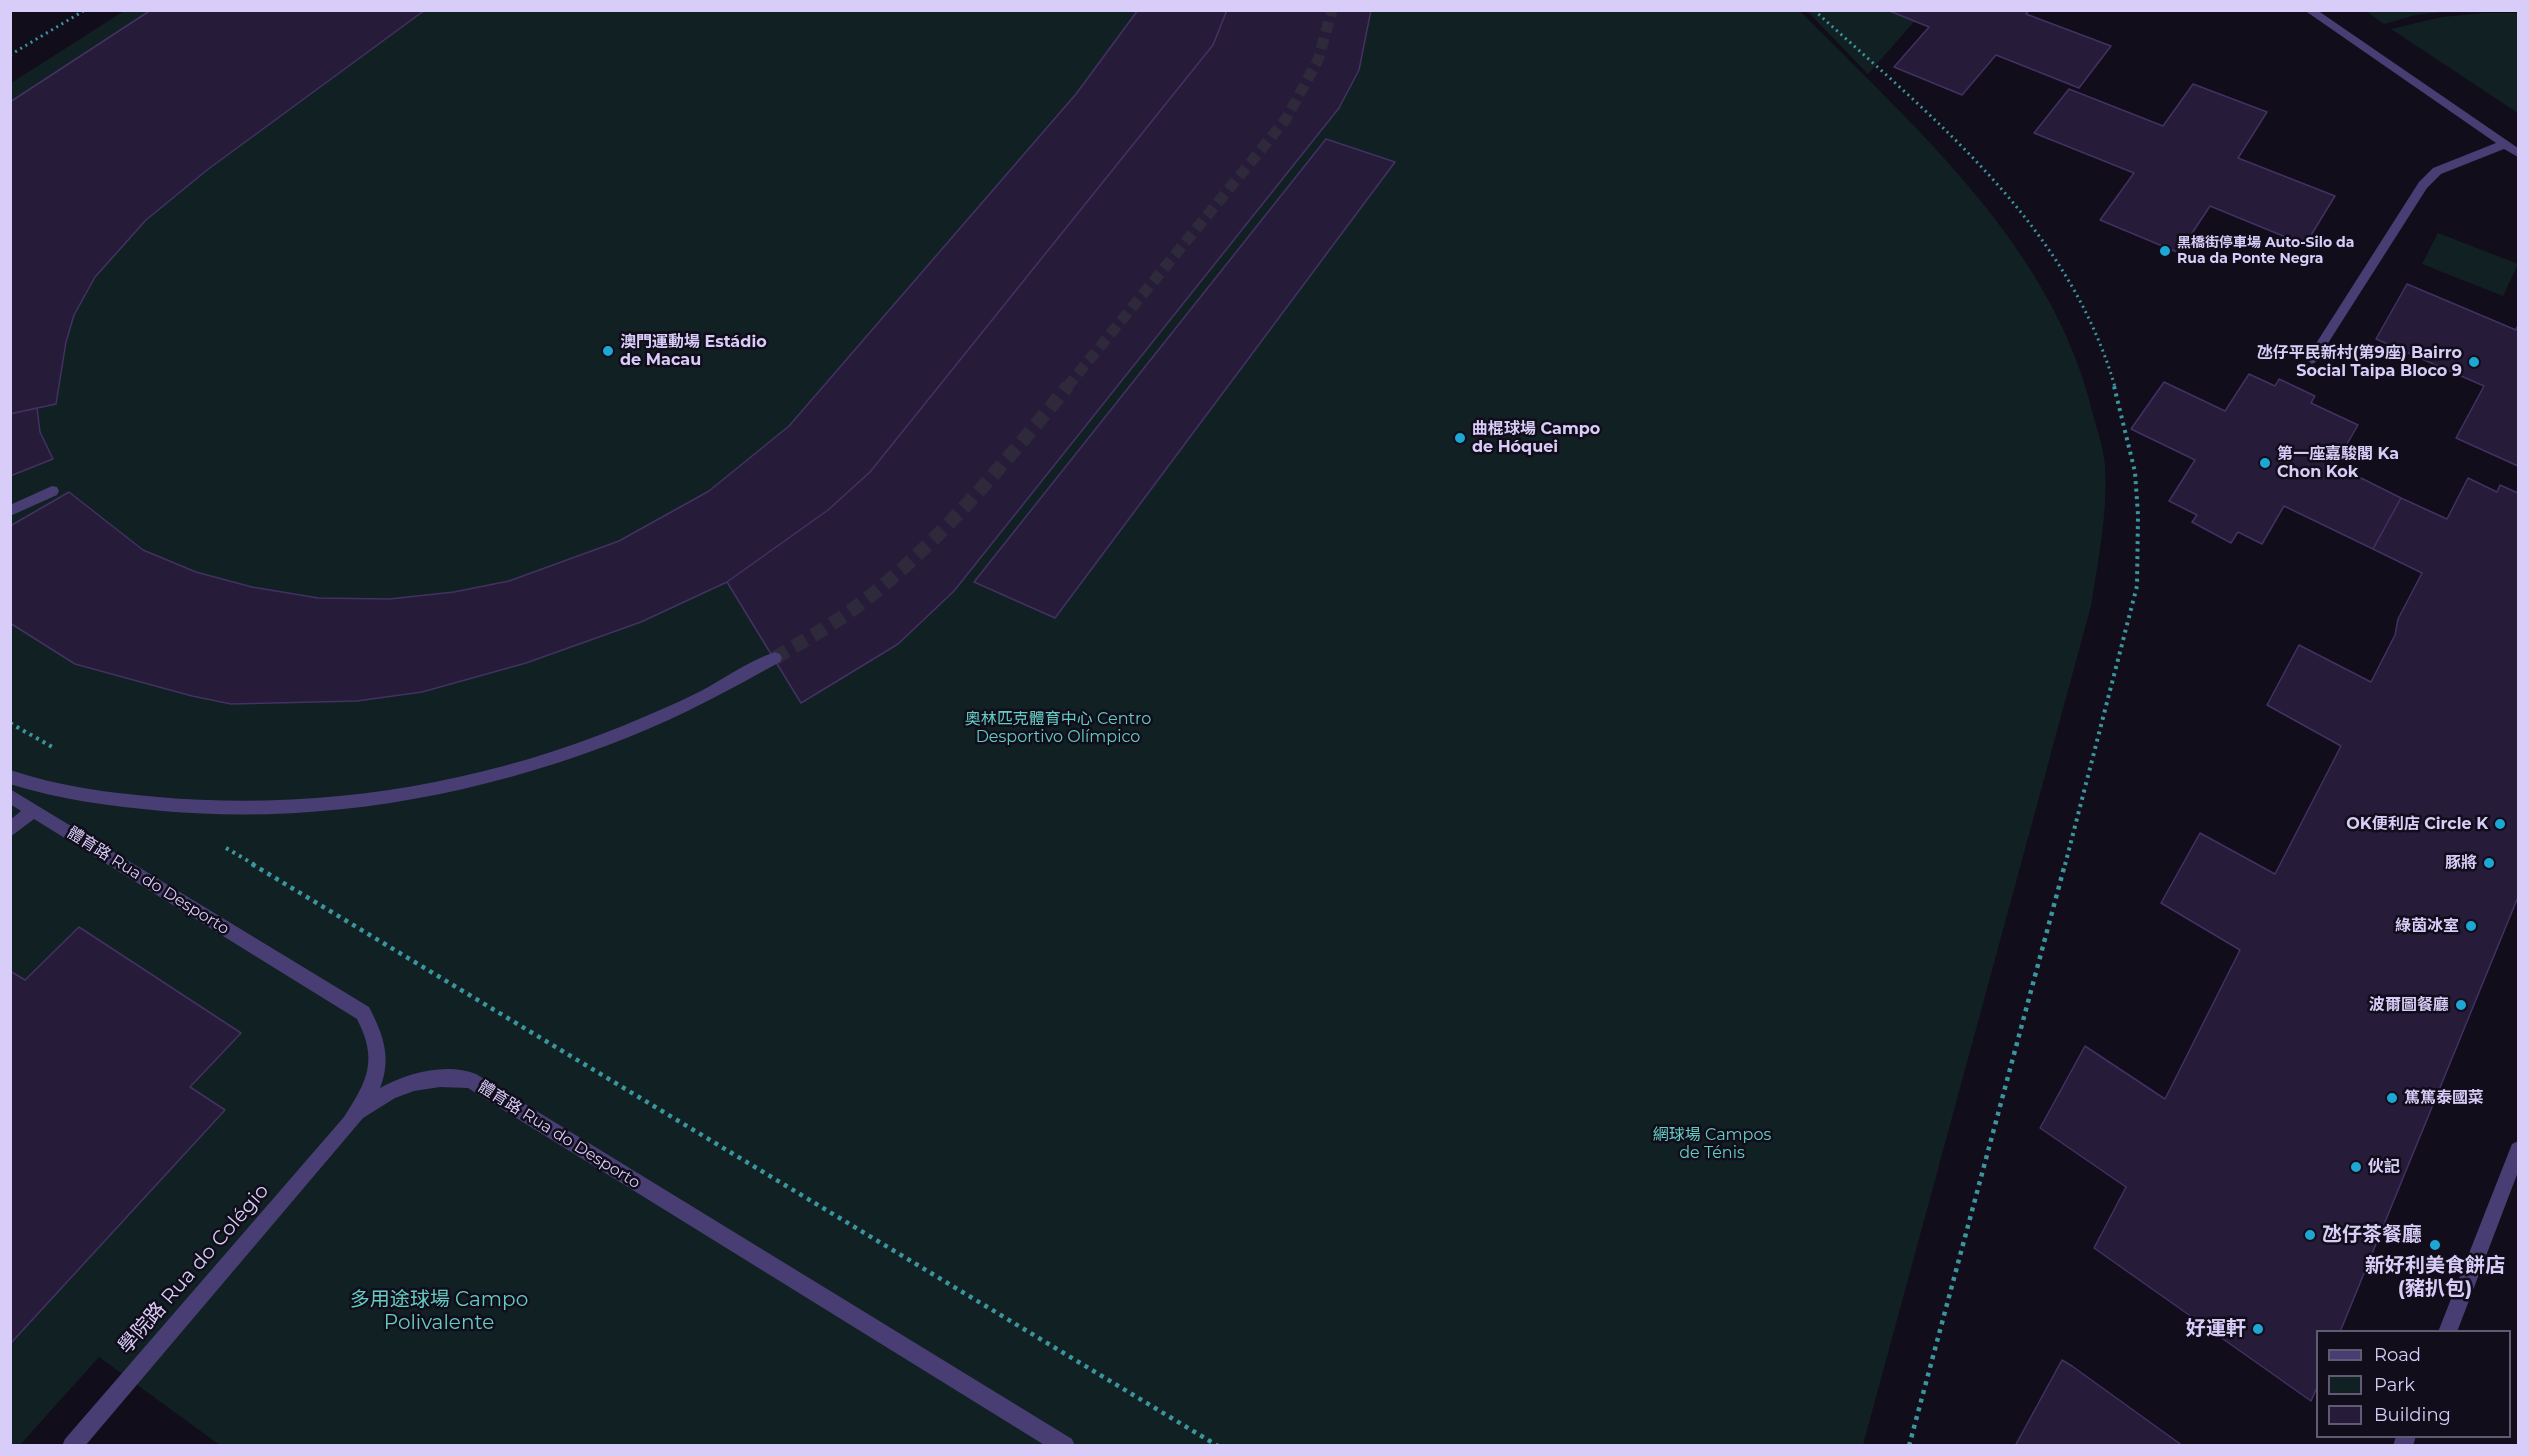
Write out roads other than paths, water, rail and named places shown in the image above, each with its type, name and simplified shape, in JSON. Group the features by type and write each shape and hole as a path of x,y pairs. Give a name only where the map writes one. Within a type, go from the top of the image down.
{"street":[{"path":"2296,10 2371,53"},
{"path":"2309,10 2518,153"},
{"path":"2312,360 2422,185 2437,171 2505,144"},
{"path":"10,511 52,491"},
{"path":"10,777 87,796 191,807 234,808 324,804 402,794 504,771 603,739 696,700 775,658"},
{"name":"體育路 Rua do Desporto","path":"10,796 363,1013 376,1035 379,1063 372,1090 350,1123"},
{"path":"10,830 33,810"},
{"name":"體育路 Rua do Desporto","path":"350,1123 378,1098 409,1082 442,1076 471,1080 1065,1446"},
{"name":"學院路 Rua do Colégio","path":"72,1446 350,1123"},
{"path":"2448,1330 2518,1150"}],"tunnel":[{"path":"1067,387 1286,119 1318,60 1332,10"},
{"path":"775,658 853,609 920,552 972,499 1068,386"}],"place":[{"name":"黑橋街停車場 Auto-Silo da Rua da Ponte Negra","path":"2165,251"},
{"name":"澳門運動場 Estádio de Macau","path":"608,351"},
{"name":"氹仔平民新村(第9座) Bairro Social Taipa Bloco 9","path":"2474,362"},
{"name":"曲棍球場 Campo de Hóquei","path":"1460,438"},
{"name":"第一座嘉駿閣 Ka Chon Kok","path":"2265,463"},
{"name":"OK便利店 Circle K","path":"2500,824"},
{"name":"豚將","path":"2489,863"},
{"name":"綠茵冰室","path":"2471,926"},
{"name":"波爾圖餐廳","path":"2461,1005"},
{"name":"篤篤泰國菜","path":"2392,1098"},
{"name":"伙記","path":"2356,1167"},
{"name":"氹仔茶餐廳","path":"2310,1235"},
{"name":"新好利美食餅店 (豬扒包)","path":"2435,1245"},
{"name":"好運軒","path":"2258,1329"}],"park label":[{"name":"奧林匹克體育中心 Centro Desportivo Olímpico","path":"1058,728"},
{"name":"網球場 Campos de Ténis","path":"1712,1144"},
{"name":"多用途球場 Campo Polivalente","path":"439,1312"}]}
